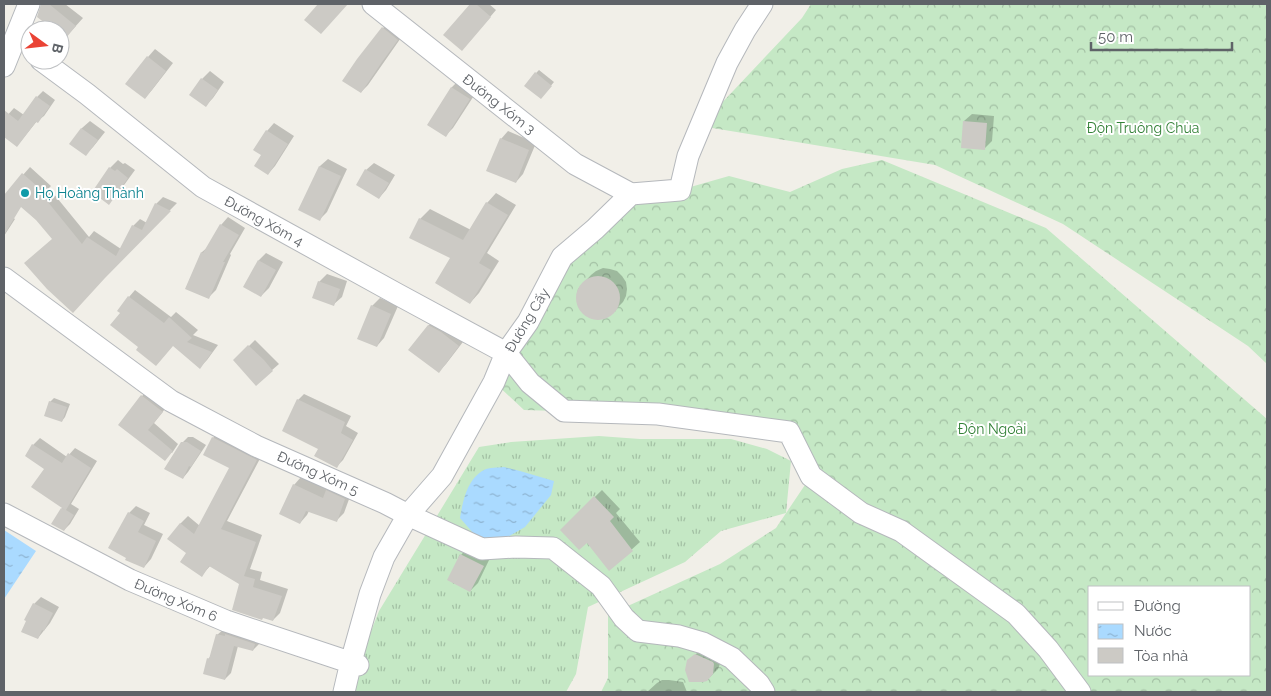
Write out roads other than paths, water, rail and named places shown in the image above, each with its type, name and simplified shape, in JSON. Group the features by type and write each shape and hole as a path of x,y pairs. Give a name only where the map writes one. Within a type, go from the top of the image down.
{"street":[{"path":"4,66 16,42 29,4"},
{"name":"Đường Xóm 3","path":"373,4 575,164 631,194"},
{"path":"631,194 680,190 688,156 727,63 762,4"},
{"name":"Đường Xóm 4","path":"55,70 203,187 506,353"},
{"name":"Đường Cấy","path":"344,692 354,664 370,594 384,557 408,515 442,476 494,382 506,353 528,322 562,257 595,229 631,194"},
{"name":"Đường Xóm 5","path":"4,278 171,401 256,446 386,503 482,549 516,547 553,548 601,586 624,618 638,631 678,636 703,643 732,658 759,684 764,692"},
{"path":"506,353 530,383 564,411 658,414 789,432 811,476 861,513 901,531 1016,614 1048,649 1080,692"},
{"name":"Đường Xóm 6","path":"4,514 130,580 226,621 354,664"}],"water":[{"path":"504,467 554,481 551,495 525,527 504,539 490,543 474,534 460,518 461,511 467,491 478,474 488,468"},
{"path":"4,530 36,551 4,599"}],"place":[{"name":"Họ Hoàng Thành","path":"25,193"}],"park label":[{"name":"Độn Truông Chùa","path":"1143,128"},
{"name":"Độn Ngoài","path":"992,429"}]}
